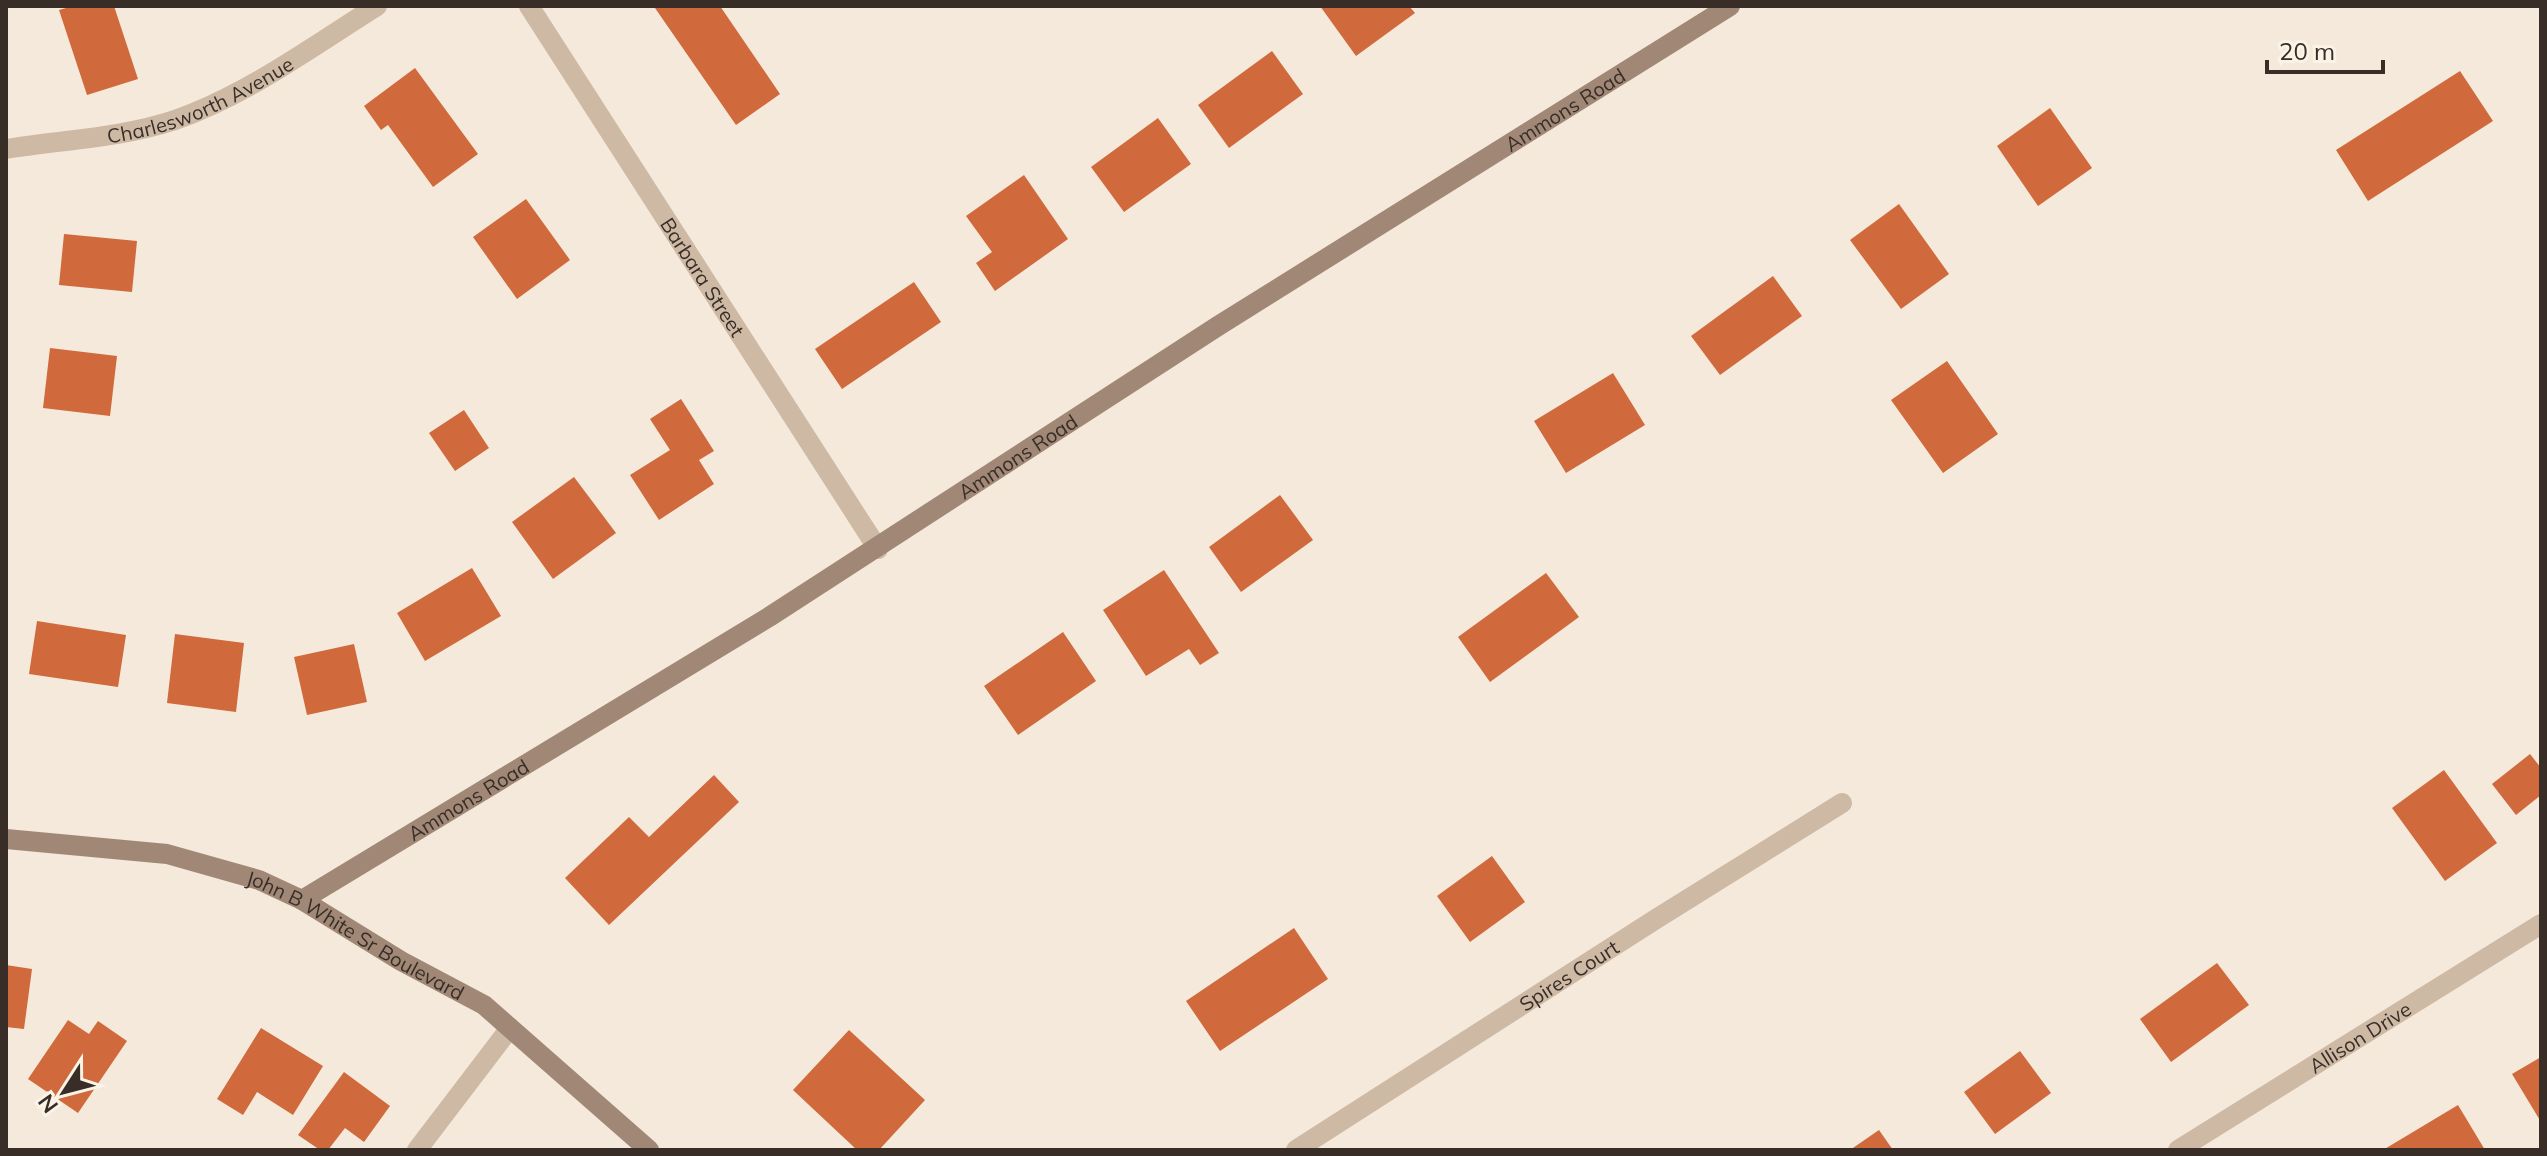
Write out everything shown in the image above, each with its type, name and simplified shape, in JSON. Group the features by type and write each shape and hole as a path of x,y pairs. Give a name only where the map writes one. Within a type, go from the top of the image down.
{"street":[{"name":"Charlesworth Avenue","path":"6,149 139,130 175,120 243,88 377,6"},
{"name":"Barbara Street","path":"529,6 878,549"},
{"name":"Ammons Road","path":"302,900 878,549 1204,335 1730,6"},
{"name":"Spires Court","path":"1296,1150 1842,803"},
{"name":"John B White Sr Boulevard","path":"6,839 167,854 259,880 302,900 401,961 484,1005 649,1150"},
{"name":"Allison Drive","path":"2178,1150 2541,924"},
{"path":"417,1150 510,1028"}],"building":[{"path":"73,6 114,6 138,79 87,95 59,10"},
{"path":"720,6 780,94 736,125 655,8"},
{"path":"1320,6 1409,6 1415,13 1356,56"},
{"path":"1272,51 1303,94 1229,148 1198,105"},
{"path":"415,68 478,154 433,187 388,125 381,130 364,106"},
{"path":"2460,71 2493,121 2368,201 2336,150"},
{"path":"2050,108 2092,168 2038,206 1997,146"},
{"path":"1158,118 1191,164 1124,212 1091,167"},
{"path":"1024,175 1068,239 995,291 976,263 992,252 966,216"},
{"path":"526,199 570,260 517,299 473,237"},
{"path":"1899,204 1949,274 1901,309 1850,240"},
{"path":"64,234 137,241 132,292 59,285"},
{"path":"1773,276 1802,316 1720,375 1691,336"},
{"path":"914,282 941,322 842,389 815,349"},
{"path":"50,348 117,356 110,416 43,408"},
{"path":"1947,361 1998,434 1943,473 1891,400"},
{"path":"1613,373 1645,425 1566,473 1534,421"},
{"path":"681,399 714,451 699,460 714,484 659,520 630,475 670,450 650,419"},
{"path":"464,410 489,448 455,471 429,433"},
{"path":"574,477 616,533 553,579 512,522"},
{"path":"1280,495 1313,540 1241,592 1209,547"},
{"path":"472,568 501,616 425,661 397,613"},
{"path":"1164,570 1219,653 1200,665 1189,649 1146,676 1103,610"},
{"path":"1546,573 1579,617 1490,682 1458,637"},
{"path":"37,621 126,635 118,687 29,674"},
{"path":"1063,632 1096,681 1018,735 984,686"},
{"path":"175,634 244,643 236,712 167,703"},
{"path":"354,644 367,702 307,715 294,657"},
{"path":"2530,754 2541,768 2541,795 2516,815 2492,784"},
{"path":"2444,770 2497,843 2445,881 2392,808"},
{"path":"714,775 739,802 609,925 565,878 629,817 649,837"},
{"path":"1492,856 1525,902 1470,942 1437,896"},
{"path":"1294,928 1328,979 1220,1051 1186,1001"},
{"path":"2217,963 2249,1005 2171,1062 2140,1019"},
{"path":"6,965 32,969 24,1029 6,1027"},
{"path":"68,1020 89,1034 98,1021 127,1041 78,1113 28,1079"},
{"path":"261,1028 323,1066 293,1115 257,1092 243,1115 217,1099"},
{"path":"849,1030 925,1100 879,1150 857,1150 793,1090"},
{"path":"2020,1051 2051,1093 1995,1134 1964,1092"},
{"path":"2541,1057 2541,1122 2512,1074"},
{"path":"344,1072 390,1106 364,1142 345,1128 328,1150 320,1150 298,1135"},
{"path":"2458,1105 2485,1150 2383,1150"},
{"path":"1879,1130 1893,1150 1850,1150"}]}
